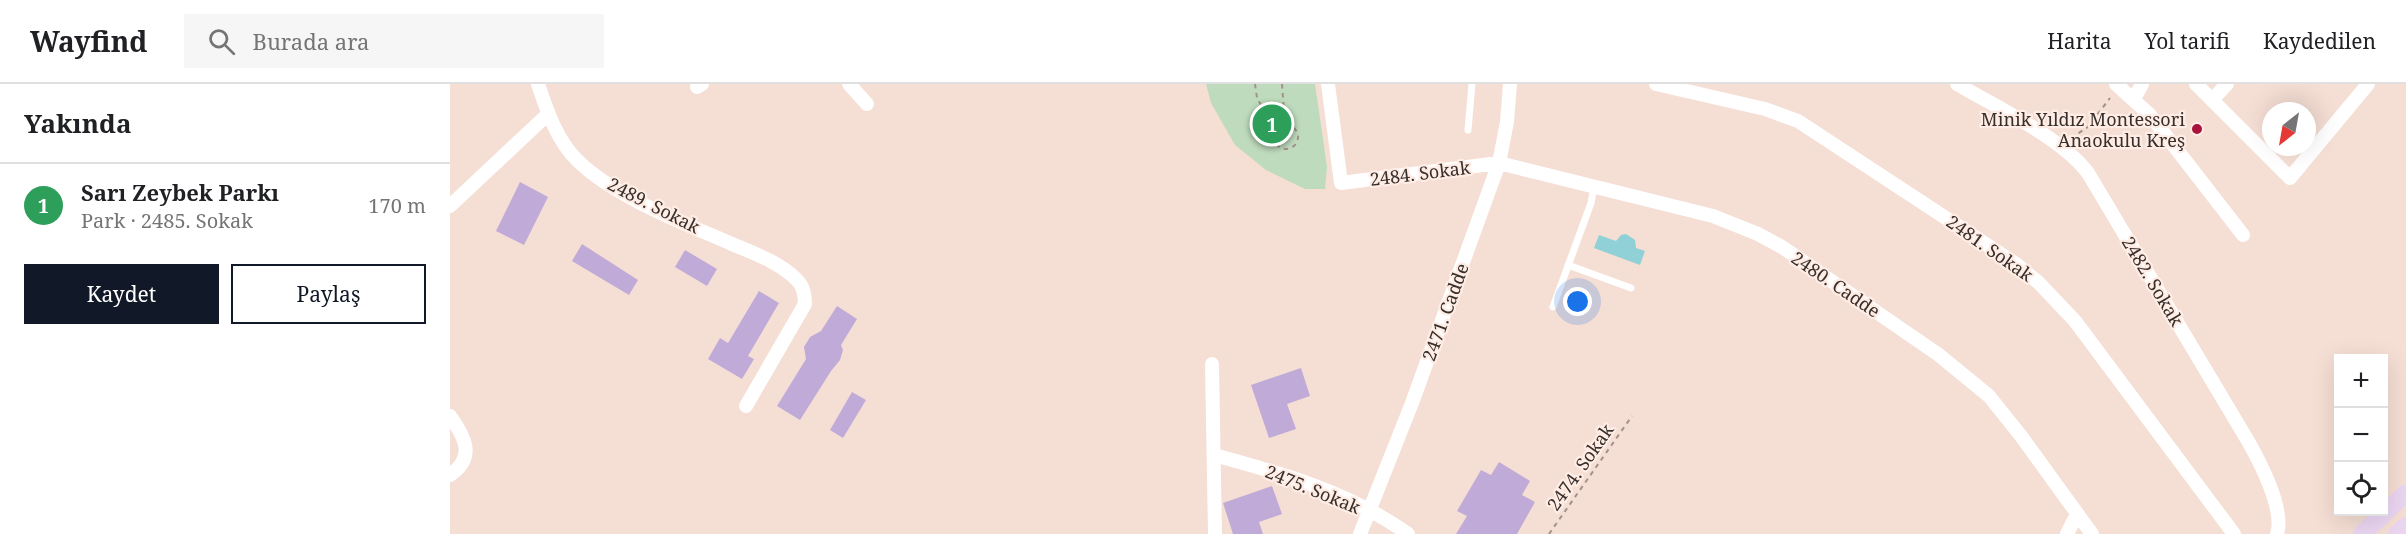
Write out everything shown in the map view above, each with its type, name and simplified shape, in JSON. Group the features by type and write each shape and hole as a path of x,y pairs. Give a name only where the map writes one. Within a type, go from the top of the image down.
{"main road":[{"path":"2364,534 2406,493"},
{"path":"2397,534 2406,526"}],"street":[{"name":"2489. Sokak","path":"538,84 548,114 561,139 578,161 605,182 644,204 780,267 798,280 804,291 805,304 746,406"},
{"path":"849,84 867,104"},
{"name":"2484. Sokak","path":"1328,84 1341,183 1499,163"},
{"name":"2471. Cadde","path":"1360,534 1412,403 1499,163 1507,122 1510,84"},
{"name":"2481. Sokak","path":"1656,84 1765,109 1798,121 2016,264 2039,283 2074,321 2234,534"},
{"name":"2482. Sokak","path":"1957,84 2058,145 2088,173 2264,471 2279,525 2277,534"},
{"path":"2134,99 2142,84"},
{"path":"2196,84 2290,178 2368,84"},
{"path":"2212,100 2227,84"},
{"path":"2117,85 2150,115 2243,235"},
{"path":"450,206 548,114"},
{"name":"2480. Cadde","path":"1499,163 1735,223 1766,238 1816,269 1939,355 1989,396 2092,534"},
{"path":"1212,364 1215,534"},
{"path":"450,416 463,435 466,448 464,459 450,475"},
{"name":"2475. Sokak","path":"1214,455 1308,483 1370,512 1408,534"},
{"path":"2067,534 2077,514"}],"lane":[{"path":"1468,130 1472,84"},
{"path":"1553,307 1591,203 1593,187"},
{"path":"1568,265 1631,288"}],"path":[{"path":"1255,84 1257,98 1276,131"},
{"path":"1282,84 1285,125"},
{"path":"2058,145 2088,127 2103,110 2117,85"},
{"path":"1285,125 1293,127 1298,133 1298,141 1293,148 1285,150 1278,146 1274,139 1276,131 1285,125"},
{"name":"2474. Sokak","path":"1549,534 1632,416"}],"green space":[{"path":"1206,84 1315,84 1327,167 1325,189 1305,189 1266,170 1235,145 1211,103"}],"water":[{"path":"1626,234 1635,240 1636,248 1645,251 1640,265 1594,248 1599,235 1616,241 1621,235"}],"building":[{"path":"520,182 548,197 524,245 496,231"},
{"path":"582,244 638,280 629,295 572,261"},
{"path":"685,250 717,269 707,286 675,267"},
{"path":"759,291 779,303 748,356 754,359 742,379 708,359 720,338 728,343"},
{"path":"837,306 857,319 841,345 843,350 840,360 800,420 777,406 806,359 804,347 810,337 821,331"},
{"path":"1301,368 1310,396 1287,404 1296,429 1269,438 1251,385"},
{"path":"852,392 866,400 843,438 830,430"},
{"path":"1499,462 1530,481 1522,495 1535,502 1517,534 1456,534 1467,516 1457,511 1481,470 1491,475"},
{"path":"1272,486 1282,514 1259,522 1263,534 1233,534 1223,503"}],"place":[{"name":"Sarı Zeybek Parkı","path":"1272,124"},
{"name":"Minik Yıldız Montessori Anaokulu Kreş","path":"2197,129"}]}
